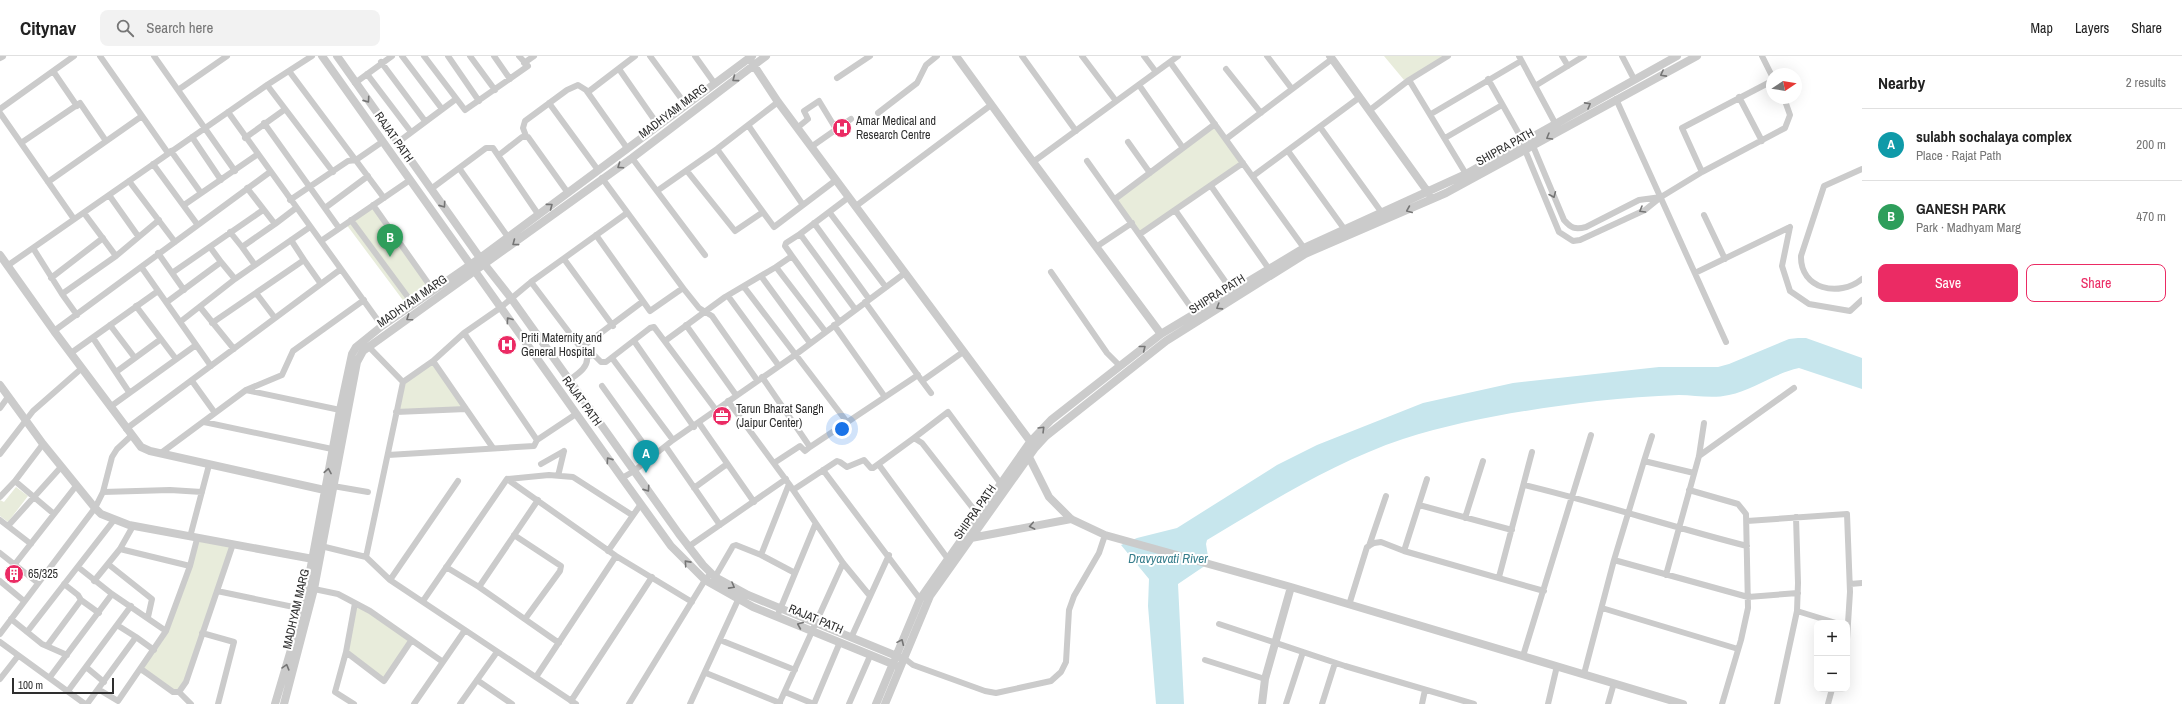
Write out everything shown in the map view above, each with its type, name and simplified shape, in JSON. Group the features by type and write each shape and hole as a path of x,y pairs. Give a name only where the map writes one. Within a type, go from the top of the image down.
{"street":[{"path":"0,109 74,56"},
{"path":"100,56 142,116 201,193"},
{"path":"154,56 235,171"},
{"path":"178,90 218,58 227,56"},
{"path":"8,266 169,152 312,56"},
{"name":"RAJAT PATH","path":"322,56 500,308 671,546 705,580 738,600 817,622 851,638 895,656 904,658"},
{"name":"RAJAT PATH","path":"337,56 482,262 511,298 568,381 688,547 713,575 813,631 870,656 900,666"},
{"path":"402,56 442,109"},
{"path":"424,56 465,110 528,66 519,56"},
{"path":"448,56 479,101"},
{"path":"470,56 495,90"},
{"path":"494,56 510,79"},
{"path":"524,63 534,56"},
{"path":"588,92 635,56"},
{"path":"650,56 686,105"},
{"path":"695,56 715,84"},
{"name":"MADHYAM MARG","path":"284,704 314,589 330,489 332,449 352,354 356,347 382,326 470,265 482,262 600,174 627,148 750,59 766,56"},
{"path":"837,78 870,56"},
{"path":"878,113 917,83 926,65 937,56"},
{"path":"956,56 1161,334"},
{"path":"1022,56 1076,130"},
{"path":"1082,56 1116,101"},
{"path":"1144,56 1156,72"},
{"path":"1033,162 1178,56"},
{"path":"1267,56 1292,89"},
{"path":"1370,110 1409,80 1448,56"},
{"path":"1562,56 1568,66"},
{"path":"1535,86 1584,56"},
{"path":"1622,56 1634,79"},
{"name":"SHIPRA PATH","path":"885,704 930,596 1029,457 1033,445 1166,341 1305,254 1433,199 1524,146 1555,123 1634,79 1667,58 1677,56"},
{"name":"SHIPRA PATH","path":"876,704 891,664 920,599 1001,484 1033,445 1051,420 1161,334 1304,248 1428,192 1524,146 1533,146 1616,98 1697,56"},
{"path":"1762,56 1768,68"},
{"path":"355,83 389,57"},
{"path":"1226,139 1292,89 1331,57 1433,199"},
{"path":"1431,114 1520,58 1555,123"},
{"path":"750,59 797,128 1033,445"},
{"name":"MADHYAM MARG","path":"275,704 302,609 312,559 330,489 357,362 368,346 475,272 482,262 508,237 538,214 568,193 600,174 632,158 750,59"},
{"path":"381,62 425,121"},
{"path":"1170,62 1304,248"},
{"path":"1226,68 1260,113"},
{"path":"619,69 658,125"},
{"path":"289,71 384,198"},
{"path":"53,72 77,106"},
{"path":"367,74 412,132"},
{"path":"1488,79 1524,146 1560,232 1573,241 1580,240 1645,210 1660,197 1702,172 1785,128 1790,115 1786,104"},
{"path":"1409,80 1466,174"},
{"path":"1702,172 1682,128 1766,84"},
{"path":"267,85 284,110 332,172"},
{"path":"1139,85 1184,148"},
{"path":"568,193 526,136 522,124 549,103 573,86 582,86 588,92 627,148"},
{"path":"1253,176 1360,97"},
{"path":"1739,97 1762,141"},
{"path":"1616,98 1726,342"},
{"path":"397,143 456,99"},
{"path":"797,128 808,119 804,112 819,101 836,129"},
{"path":"656,191 717,149 778,102"},
{"path":"549,103 627,213 683,288 699,308 705,310 712,316 810,447"},
{"path":"21,143 80,104 106,141"},
{"path":"856,206 991,105"},
{"path":"1445,138 1502,105"},
{"path":"245,138 284,110"},
{"path":"228,112 245,138 382,326"},
{"path":"0,114 74,220"},
{"path":"48,182 142,116"},
{"path":"811,147 851,119"},
{"path":"264,123 339,228"},
{"path":"1115,199 1215,124"},
{"path":"748,125 803,206"},
{"path":"1320,127 1382,213"},
{"path":"498,155 526,136"},
{"path":"192,137 221,180"},
{"path":"290,200 350,159 356,160 382,142"},
{"path":"1128,142 1150,173"},
{"path":"1533,146 1564,220 1570,227 1578,229 1586,227 1639,200 1660,197"},
{"path":"431,189 486,148 493,148 538,214"},
{"path":"717,149 774,227 836,180"},
{"path":"1288,151 1345,230"},
{"path":"184,205 258,154"},
{"path":"632,158 705,255"},
{"path":"1087,161 1195,313"},
{"path":"1140,234 1243,163"},
{"path":"153,164 197,224"},
{"path":"459,168 508,237"},
{"path":"1862,169 1824,186 1800,256 1800,266 1804,276 1815,284 1830,288 1849,287 1862,279"},
{"path":"687,170 735,231 763,212"},
{"path":"54,331 142,268 158,253 270,172"},
{"path":"325,208 368,176"},
{"path":"321,241 410,180"},
{"path":"129,181 175,242"},
{"path":"1211,186 1269,269"},
{"path":"247,188 275,224"},
{"path":"109,195 138,236"},
{"path":"849,197 785,244 885,397"},
{"path":"373,205 433,290"},
{"path":"242,247 296,208"},
{"path":"172,273 263,210"},
{"path":"1175,210 1232,291"},
{"path":"830,212 886,286"},
{"path":"84,213 116,256"},
{"path":"366,558 403,382 433,361 464,333 500,308 531,282 627,213"},
{"path":"1704,215 1725,259"},
{"path":"62,294 116,256 138,236 159,220"},
{"path":"351,220 413,304"},
{"path":"814,223 931,393"},
{"path":"1096,247 1132,223"},
{"path":"180,322 235,279 310,227"},
{"path":"1695,273 1790,227 1782,266 1790,291 1809,304 1850,311 1862,300"},
{"path":"230,232 255,265"},
{"path":"800,234 855,309"},
{"path":"596,235 642,302 650,311 683,288"},
{"path":"51,278 103,238"},
{"path":"291,240 321,284"},
{"path":"210,247 235,279"},
{"path":"33,248 51,278 77,315"},
{"path":"158,253 184,290"},
{"path":"0,255 131,436 141,447 209,465 330,489 368,492"},
{"path":"665,341 705,310 792,256"},
{"path":"564,259 613,326"},
{"path":"212,323 304,260"},
{"path":"167,302 221,262"},
{"path":"776,267 825,331"},
{"path":"142,268 211,366"},
{"path":"126,429 341,269"},
{"path":"1051,272 1107,353 1120,366"},
{"path":"622,478 634,471 673,440 736,395 795,355 825,331 905,273"},
{"path":"762,276 810,343"},
{"path":"531,282 587,356 588,361 585,367 568,381"},
{"path":"744,287 847,422"},
{"path":"71,353 158,291"},
{"path":"256,293 275,318"},
{"path":"728,296 779,366"},
{"path":"161,453 246,390 282,375 289,355 293,351 364,300"},
{"path":"582,348 613,326 642,302"},
{"path":"136,306 176,358"},
{"path":"200,307 234,349"},
{"path":"110,325 135,358"},
{"path":"686,325 736,395"},
{"path":"587,356 594,355 604,362 612,358 653,327 716,410"},
{"path":"464,333 537,440"},
{"path":"92,338 129,392"},
{"path":"116,372 161,339"},
{"path":"634,341 696,425 728,464 754,502"},
{"path":"110,407 196,345"},
{"path":"368,346 403,382"},
{"path":"922,381 964,352"},
{"path":"612,358 673,440"},
{"path":"433,361 493,448"},
{"path":"0,454 33,411 82,368"},
{"path":"774,463 800,446 805,451 918,375"},
{"path":"192,381 215,413"},
{"path":"0,385 25,421 76,486 95,508 114,520 132,526 312,559"},
{"path":"602,386 653,457"},
{"path":"1698,456 1794,388"},
{"path":"246,390 340,410"},
{"path":"0,408 8,397"},
{"path":"728,401 788,482 843,564 870,596"},
{"path":"396,412 466,409"},
{"path":"793,490 839,461 847,467 862,460 871,468 879,465 948,412 1001,484"},
{"path":"388,455 534,446 537,440 576,414"},
{"path":"204,422 332,449"},
{"path":"1666,574 1694,473 1704,423"},
{"path":"1523,656 1591,435"},
{"path":"0,634 95,508 103,492 112,457 117,449 131,436"},
{"path":"1584,674 1614,560 1652,436"},
{"path":"914,438 922,443 979,516"},
{"path":"0,497 15,481 43,444"},
{"path":"666,447 720,525"},
{"path":"541,464 564,451 558,476"},
{"path":"1499,577 1532,452"},
{"path":"1029,457 1049,497 1070,519 1109,536 1291,587 1682,704"},
{"path":"1465,518 1483,461"},
{"path":"1644,461 1694,473"},
{"path":"694,488 728,464"},
{"path":"98,689 120,703 166,631 190,566 193,538 209,465"},
{"path":"879,465 948,559"},
{"path":"8,526 61,467"},
{"path":"823,470 889,555 920,599"},
{"path":"506,479 558,476 573,477 632,515"},
{"path":"506,479 538,500 608,551 692,602"},
{"path":"422,601 506,479"},
{"path":"1404,551 1427,479"},
{"path":"15,481 54,514"},
{"path":"390,580 458,481"},
{"path":"688,547 754,502 788,482"},
{"path":"761,555 788,482"},
{"path":"1524,485 1572,497 1679,529 1747,546"},
{"path":"15,564 76,486"},
{"path":"103,492 170,490 202,492"},
{"path":"1689,490 1738,504 1746,514 1748,608 1722,704"},
{"path":"1349,605 1367,547 1369,546 1386,496"},
{"path":"479,587 538,500"},
{"path":"608,551 641,504"},
{"path":"1419,506 1512,530"},
{"path":"1747,521 1847,514 1850,584 1848,620"},
{"path":"1777,704 1797,611 1796,517"},
{"path":"971,538 1070,519"},
{"path":"0,520 31,544"},
{"path":"28,632 114,520"},
{"path":"779,611 816,525"},
{"path":"94,581 120,549 132,526"},
{"path":"514,535 558,562 561,568 525,619"},
{"path":"904,658 913,665 980,690 996,693 1051,681 1061,672 1066,662 1069,610 1074,596 1109,536"},
{"path":"1369,546 1381,542 1404,551 1544,591"},
{"path":"179,692 186,682 233,544"},
{"path":"629,704 705,580 713,575 734,545 761,555 795,573"},
{"path":"321,546 366,558 390,580 573,702 652,577"},
{"path":"120,549 190,566"},
{"path":"0,553 38,583"},
{"path":"851,638 889,555"},
{"path":"536,677 616,556"},
{"path":"1614,560 1748,597 1798,593"},
{"path":"108,564 152,599 148,617"},
{"path":"706,673 779,704 843,564"},
{"path":"78,567 94,581 148,617 166,631"},
{"path":"446,567 479,587 558,642"},
{"path":"1850,584 1862,583"},
{"path":"1,584 24,601"},
{"path":"64,584 78,595 81,600 99,613"},
{"path":"1262,704 1265,679 1291,587"},
{"path":"314,589 338,594 355,603 386,622 443,662"},
{"path":"217,592 302,609"},
{"path":"50,677 112,594"},
{"path":"48,646 81,600"},
{"path":"690,704 706,673 738,600"},
{"path":"354,704 335,692 346,652 355,603"},
{"path":"68,691 131,606"},
{"path":"1602,608 1738,649"},
{"path":"1797,611 1826,620"},
{"path":"11,619 48,646 67,655"},
{"path":"1219,624 1276,641 1335,663 1461,702 1474,704"},
{"path":"117,625 154,650"},
{"path":"414,704 465,630"},
{"path":"202,633 234,642 218,704"},
{"path":"0,642 86,704 104,682 136,637"},
{"path":"720,640 795,670"},
{"path":"346,652 384,681 411,641"},
{"path":"785,692 814,704 840,642"},
{"path":"460,704 497,652"},
{"path":"1286,704 1303,652"},
{"path":"0,679 18,656"},
{"path":"849,704 870,656"},
{"path":"1205,660 1265,679"},
{"path":"1322,704 1335,663"},
{"path":"900,666 913,665"},
{"path":"1548,704 1557,666"},
{"path":"86,667 104,682"},
{"path":"141,669 173,692 179,692 191,704"},
{"path":"477,680 512,704"},
{"path":"1608,704 1614,683"},
{"path":"1422,704 1425,690"},
{"path":"1828,704 1831,692"},
{"path":"72,704 77,698"}],"green space":[{"path":"1384,56 1448,56 1404,80"},
{"path":"1215,124 1243,163 1140,234 1115,199"},
{"path":"371,206 433,291 408,307 346,224"},
{"path":"433,361 466,409 396,412 403,382"},
{"path":"16,487 28,496 8,522 0,516 0,500 4,502"},
{"path":"197,539 233,544 186,682 179,692 173,692 139,672 166,631"},
{"path":"355,603 411,641 384,681 346,652"}],"water":[{"name":"Dravyavati River","path":"1806,338 1862,358 1862,389 1799,368 1790,370 1738,393 1723,396 1710,397 1679,395 1628,398 1523,411 1475,420 1403,439 1352,459 1302,484 1207,540 1206,544 1209,563 1178,584 1184,704 1156,704 1148,606 1149,579 1121,545 1137,538 1177,528 1277,465 1317,445 1423,403 1513,383 1659,367 1718,367 1729,364 1789,339"}],"place":[{"name":"Amar Medical and Research Centre","path":"842,128"},
{"name":"GANESH PARK","path":"390,257"},
{"name":"Priti Maternity and General Hospital","path":"507,345"},
{"name":"Tarun Bharat Sangh (Jaipur Center)","path":"722,416"},
{"name":"sulabh sochalaya complex","path":"646,473"},
{"name":"65/325","path":"14,574"}]}
